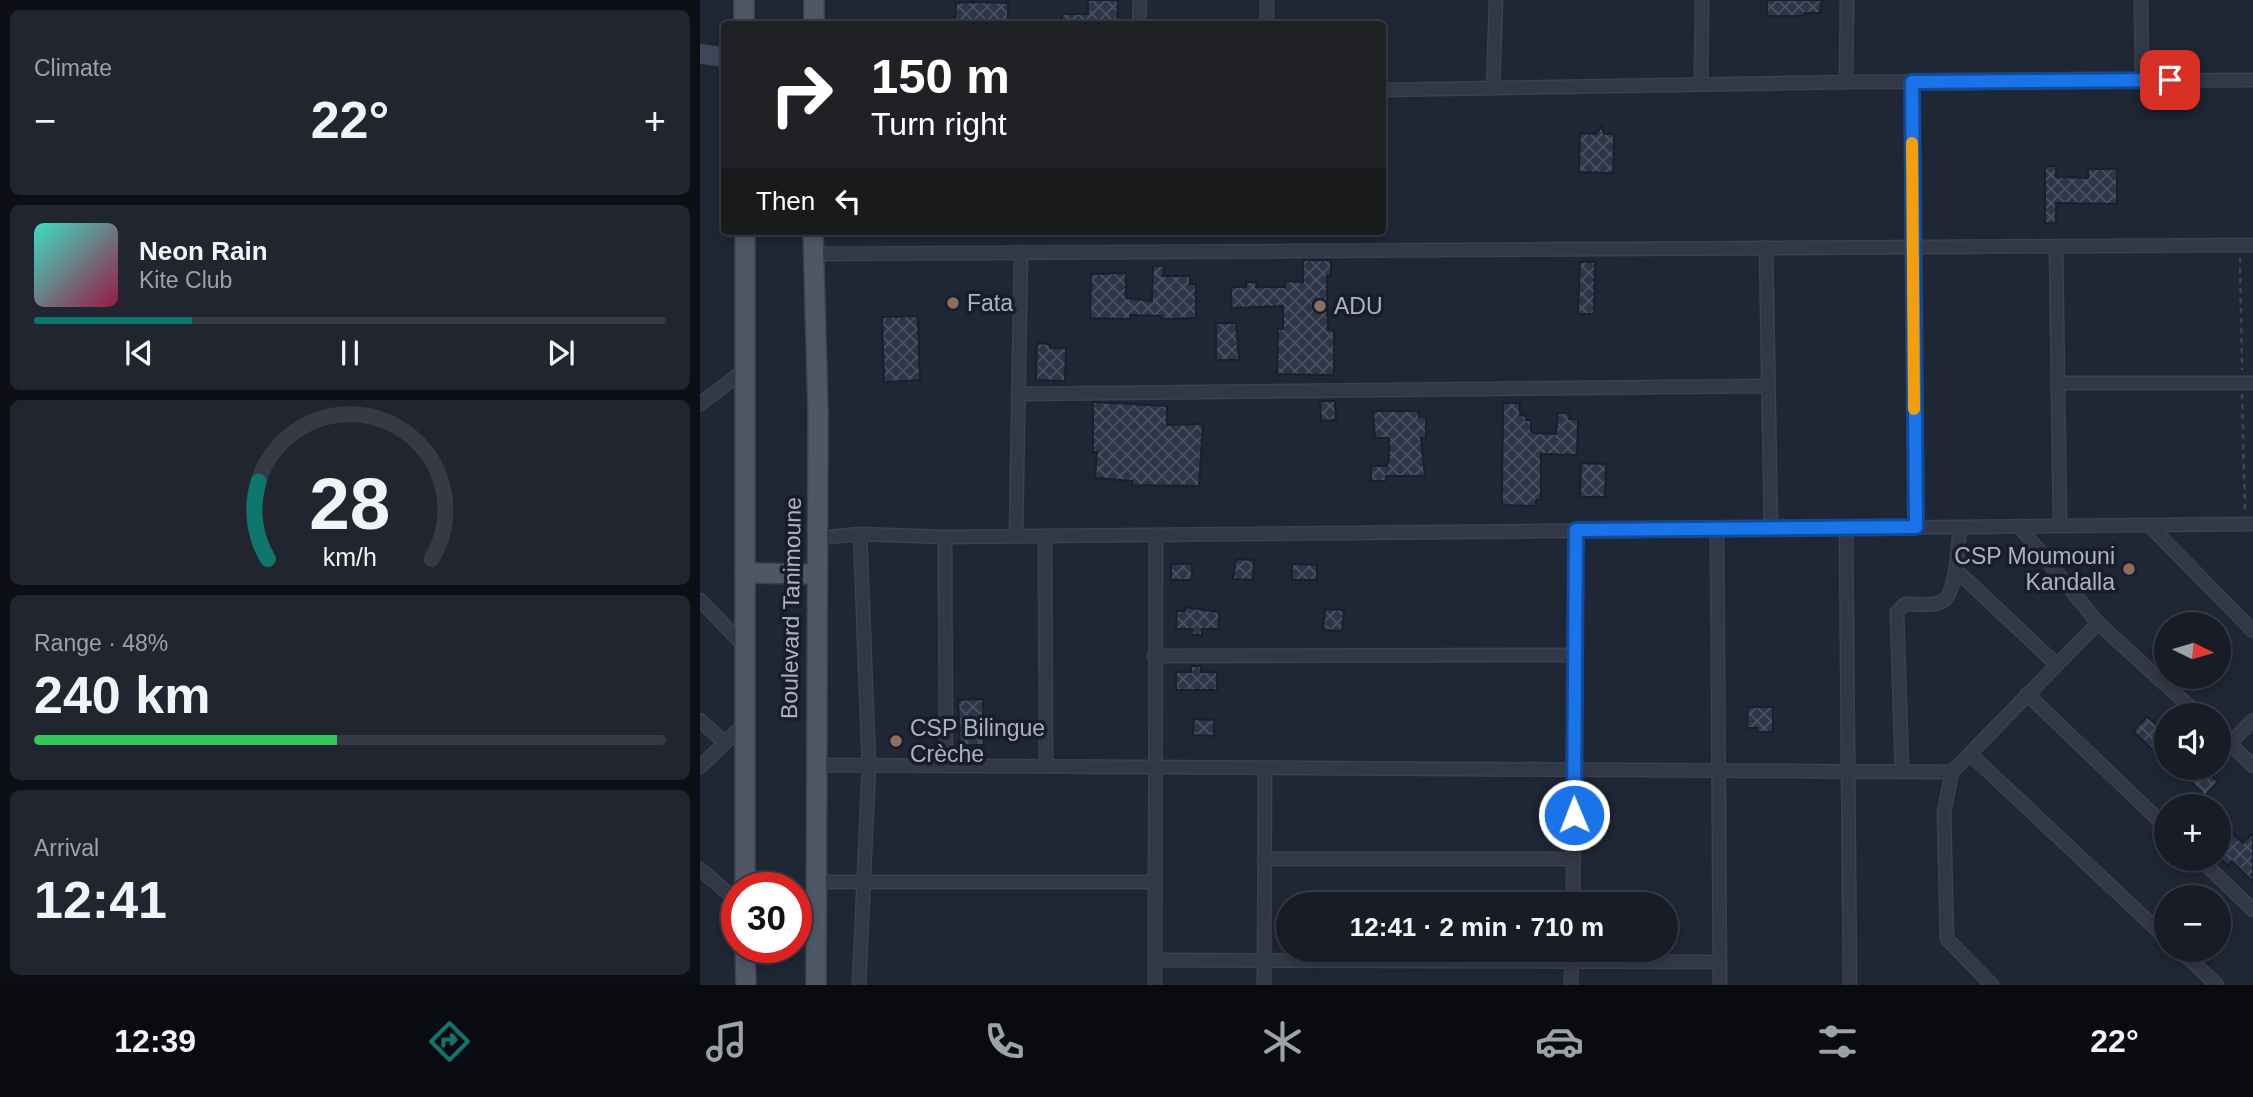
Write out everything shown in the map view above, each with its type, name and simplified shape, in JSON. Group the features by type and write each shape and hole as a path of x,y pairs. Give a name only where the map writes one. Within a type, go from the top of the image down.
{"main road":[{"path":"744,0 744,21"},
{"path":"814,0 814,21"},
{"name":"Boulevard Tanimoune","path":"745,235 745,872"},
{"name":"Boulevard Tanimoune","path":"813,235 818,412 816,985"},
{"path":"745,573 816,574"},
{"path":"746,963 746,985"}],"street":[{"path":"1139,21 1140,0"},
{"path":"1267,0 1267,21"},
{"path":"1493,88 1496,0"},
{"path":"1701,84 1702,0"},
{"path":"1846,0 1846,82"},
{"path":"2141,0 2142,80"},
{"path":"700,54 721,57"},
{"path":"1386,90 1846,82 2253,79"},
{"path":"1912,82 1916,527"},
{"path":"813,254 2253,245"},
{"path":"2056,246 2060,526"},
{"path":"1766,247 1771,528"},
{"path":"1016,536 1021,252"},
{"path":"700,404 746,369"},
{"path":"2057,383 2253,383"},
{"path":"1018,394 1768,386"},
{"path":"817,538 860,534 946,537 2253,524"},
{"path":"2149,525 2253,631"},
{"path":"2019,526 2098,623 2186,703"},
{"path":"1902,772 1897,612 1905,604 1944,601 1956,570 1959,527"},
{"path":"1846,528 1846,772 1850,985"},
{"path":"1717,529 1716,771 1720,985"},
{"path":"1573,892 1576,530"},
{"path":"859,985 869,765 860,534"},
{"path":"1155,985 1153,767 1156,535"},
{"path":"1045,536 1046,766"},
{"path":"946,537 946,766"},
{"path":"1956,570 2056,665"},
{"path":"700,600 744,646"},
{"path":"1992,985 1947,939 1944,812 1952,772 2098,623"},
{"path":"1154,656 1574,655"},
{"path":"2027,694 2154,816"},
{"path":"700,720 725,743"},
{"path":"2231,742 2253,720"},
{"path":"700,767 744,724"},
{"path":"2231,744 2253,766"},
{"path":"1970,754 2154,927"},
{"path":"815,765 1952,772"},
{"path":"1264,985 1265,768"},
{"path":"1264,859 1574,859"},
{"path":"700,869 721,887"},
{"path":"2212,871 2253,910"},
{"path":"816,881 1154,882"},
{"path":"1154,960 1276,961"},
{"path":"1678,961 1720,962"},
{"path":"1571,985 1572,962"},
{"path":"2193,962 2217,985"}],"building":[{"path":"1088,0 1118,0 1117,21 1062,21 1062,14 1088,14"},
{"path":"1767,0 1822,0 1820,13 1767,16"},
{"path":"956,3 1008,3 1008,21 955,21"},
{"path":"1602,126 1604,134 1614,134 1613,173 1579,172 1580,133 1596,134"},
{"path":"2045,166 2056,166 2056,177 2088,178 2088,169 2117,169 2117,204 2056,203 2056,223 2045,223"},
{"path":"1303,260 1331,260 1331,276 1327,276 1327,306 1328,330 1334,330 1334,375 1277,374 1278,329 1283,329 1283,306 1232,308 1231,287 1246,287 1246,282 1257,282 1256,287 1285,287 1285,281 1303,282"},
{"path":"1580,262 1595,262 1594,314 1578,314"},
{"path":"1153,266 1164,266 1163,276 1190,276 1190,284 1196,284 1196,318 1162,319 1162,316 1130,315 1130,319 1090,318 1091,274 1126,273 1126,298 1152,301"},
{"path":"918,316 920,380 884,382 882,317"},
{"path":"1216,323 1236,323 1239,360 1216,360"},
{"path":"1037,343 1050,344 1050,348 1066,348 1065,381 1036,380"},
{"path":"1320,401 1335,401 1336,420 1321,421"},
{"path":"1093,402 1167,406 1167,425 1203,424 1199,486 1132,485 1132,481 1095,478 1097,452 1093,452"},
{"path":"1503,403 1520,403 1520,415 1531,420 1531,431 1534,433 1556,434 1558,413 1570,413 1569,419 1578,419 1577,455 1541,454 1541,500 1536,500 1536,506 1502,505"},
{"path":"1373,411 1419,411 1419,417 1426,417 1426,438 1421,438 1425,476 1386,476 1386,481 1371,481 1371,466 1387,466 1389,458 1389,438 1375,438"},
{"path":"1581,463 1606,464 1605,497 1580,497"},
{"path":"1236,559 1254,560 1253,580 1233,579"},
{"path":"1171,564 1192,564 1192,580 1171,580"},
{"path":"1292,564 1317,565 1317,580 1292,580"},
{"path":"1185,607 1219,612 1219,629 1202,629 1202,635 1192,635 1192,629 1176,629 1177,611 1185,611"},
{"path":"1325,609 1344,610 1342,631 1323,630"},
{"path":"1191,666 1201,666 1201,672 1217,672 1217,690 1176,690 1176,672 1191,672"},
{"path":"983,699 984,745 960,745 958,700"},
{"path":"1748,707 1773,707 1773,732 1757,732 1757,728 1747,728"},
{"path":"2147,717 2154,723 2154,751 2133,731"},
{"path":"1194,719 1214,720 1214,736 1193,735"},
{"path":"2189,780 2218,782 2207,794 2203,794"},
{"path":"2231,832 2243,843 2253,833 2253,882 2232,861"}],"slow traffic":[{"path":"1912,143 1914,409"}],"place":[{"name":"Fata","path":"953,303"},
{"name":"ADU","path":"1320,306"},
{"name":"CSP Moumouni Kandalla","path":"2129,569"},
{"name":"CSP Bilingue Crèche","path":"896,741"}],"route":[{"path":"1574,815 1576,530 1916,527 1912,82 2170,80"}]}
